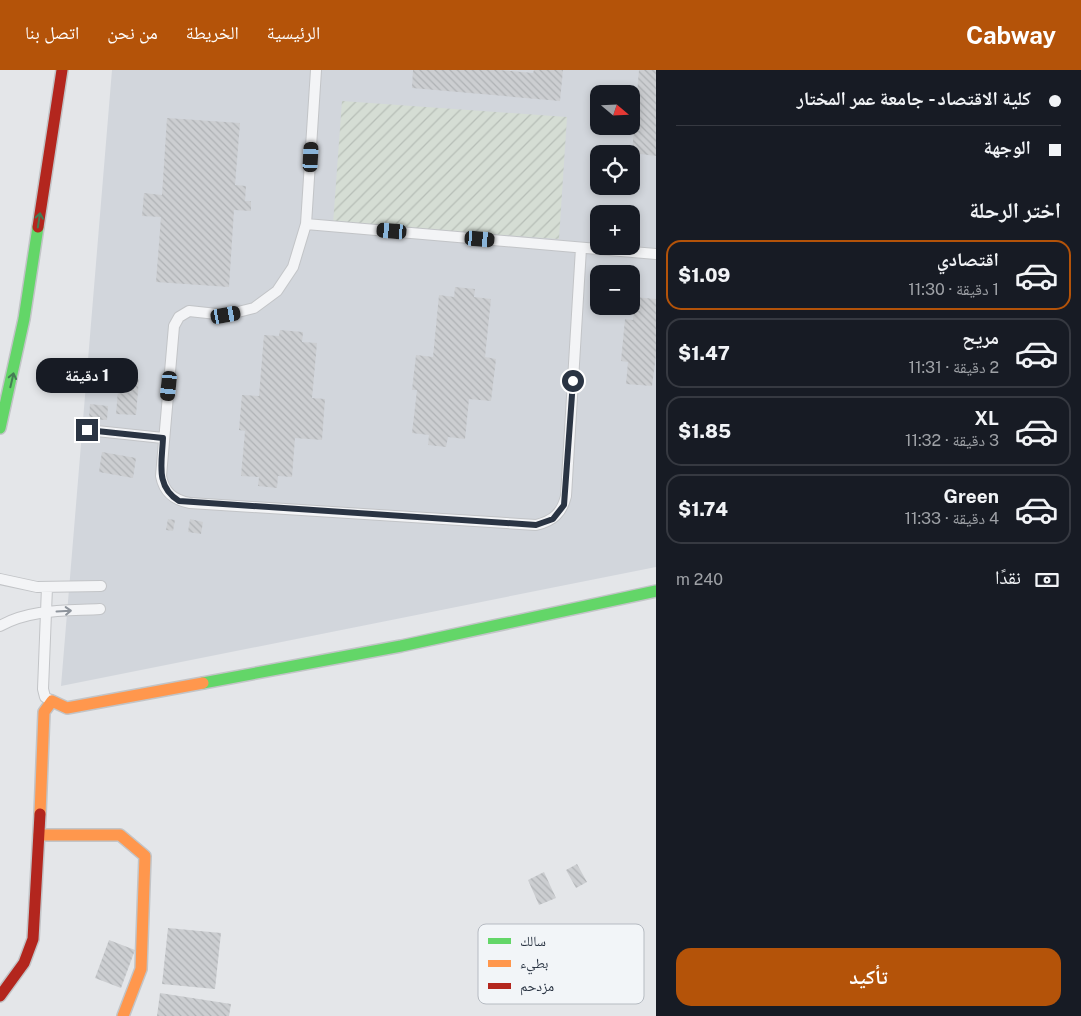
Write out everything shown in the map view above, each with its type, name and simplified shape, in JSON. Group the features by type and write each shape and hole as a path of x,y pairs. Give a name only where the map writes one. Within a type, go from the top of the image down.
{"main road":[{"path":"0,428 24,319 62,70"},
{"path":"0,996 24,963 32,939 39,834 43,719 52,701 67,708 148,694 401,646 656,591"},
{"path":"39,834 120,835 145,856 141,969 123,1016"}],"lane":[{"path":"316,70 306,224 293,267 282,285 266,300 240,313 226,315 188,311 176,321 163,438 163,486 170,495 179,501 536,525 545,523 560,513 566,496 582,248"},
{"path":"306,224 656,254"},
{"path":"87,430 163,438"},
{"path":"0,579 25,586 101,586"},
{"path":"47,587 43,689 45,696 52,701"},
{"path":"0,626 24,616 46,612 100,609"}],"shaded area":[{"path":"112,70 656,70 656,567 61,686"},
{"path":"342,101 567,117 559,239 333,224"}],"building":[{"path":"413,70 499,70 533,73 534,70 563,70 560,101 412,88"},
{"path":"639,70 656,70 656,156 640,154 640,145 633,145 634,135 640,135 640,85 638,85"},
{"path":"167,118 240,123 235,185 246,186 245,201 251,201 251,211 234,210 229,287 156,282 161,217 142,216 144,193 162,195"},
{"path":"455,287 475,289 474,297 491,299 485,357 496,359 491,401 469,399 465,439 448,437 446,447 428,445 429,435 412,433 417,390 412,390 416,355 433,357 439,295 454,297"},
{"path":"640,297 656,299 656,355 652,386 626,384 628,362 621,361 625,319 633,320 633,315 640,315"},
{"path":"280,330 303,332 302,342 317,343 312,398 325,399 322,440 295,438 292,477 278,476 277,488 258,486 259,477 241,476 245,431 239,430 242,395 259,396 264,335 279,336"},
{"path":"93,363 103,364 102,382 91,381"},
{"path":"119,378 139,379 136,415 116,414"},
{"path":"90,404 108,406 107,420 89,419"},
{"path":"102,452 136,458 133,478 99,472"},
{"path":"168,519 175,520 173,531 166,530"},
{"path":"190,519 203,522 201,534 188,532"},
{"path":"577,864 587,882 576,888 566,870"},
{"path":"544,872 556,898 539,905 528,880"},
{"path":"168,928 221,933 215,989 162,984"},
{"path":"109,940 135,950 121,988 95,978"},
{"path":"160,993 231,1004 229,1016 157,1016"}],"traffic: fast":[{"path":"0,428 24,319 38,227"},
{"path":"203,683 401,646 656,591"}],"traffic: slow":[{"path":"40,814 44,712 52,701 67,708 203,683"},
{"path":"39,835 120,835 145,856 141,969 123,1016"}],"traffic: jam":[{"path":"38,227 62,70"},
{"path":"0,996 24,963 33,939 40,814"}],"route":[{"path":"87,430 163,438 163,486 170,495 179,501 536,525 553,519 560,513 564,505 573,381"}]}
